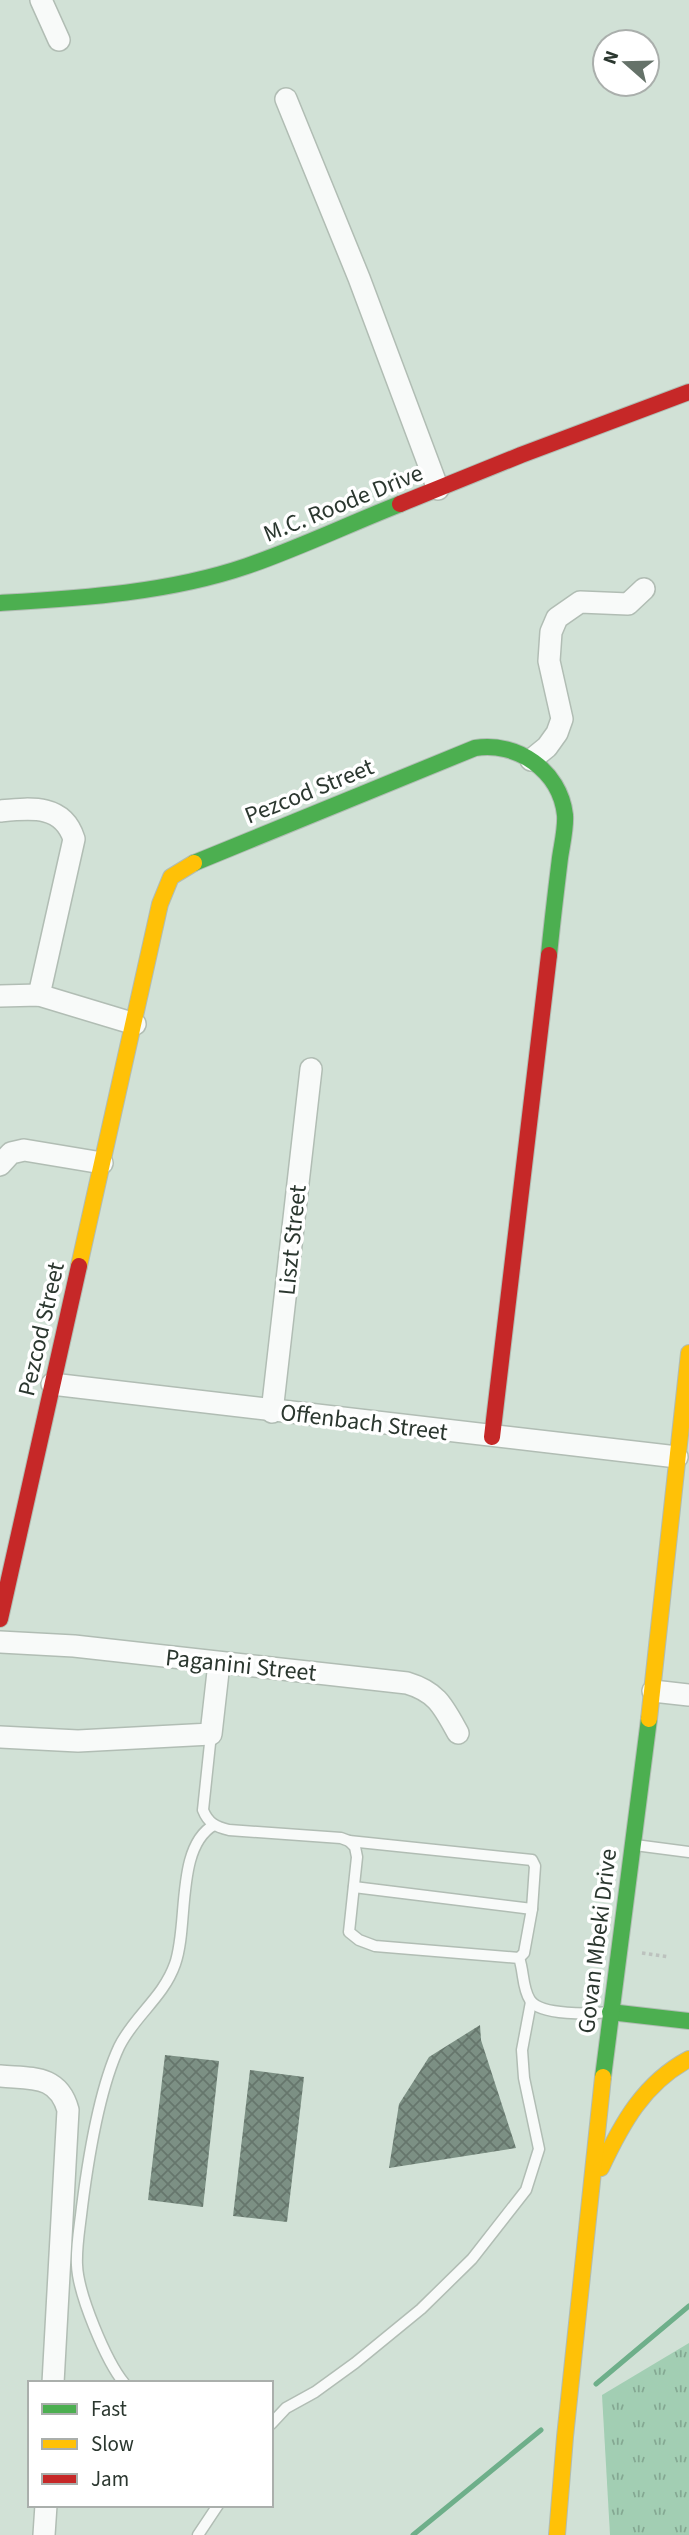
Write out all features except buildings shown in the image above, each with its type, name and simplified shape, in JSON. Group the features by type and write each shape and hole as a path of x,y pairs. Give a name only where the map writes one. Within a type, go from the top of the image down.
{"street":[{"path":"41,0 59,40"},
{"path":"286,99 359,278 439,489"},
{"name":"M.C. Roode Drive","path":"0,603 81,598 203,579 294,549 439,489 685,395"},
{"path":"531,760 547,747 557,733 562,719 549,661 551,632 557,618 580,602 628,604 644,589"},
{"name":"Pezcod Street","path":"0,1619 160,904 171,877 178,871 475,748 494,745 520,752 531,760 557,788 565,816 492,1437"},
{"path":"0,811 38,809 51,813 64,819 74,839 39,995"},
{"path":"0,996 39,995 135,1024"},
{"name":"Liszt Street","path":"272,1412 311,1069"},
{"path":"0,1165 11,1153 24,1150 102,1163"},
{"name":"Govan Mbeki Drive","path":"557,2535 610,2012 653,1691 689,1353"},
{"name":"Offenbach Street","path":"52,1384 272,1412 677,1457"},
{"name":"Paganini Street","path":"0,1642 74,1646 407,1683 425,1688 440,1702 458,1732"},
{"path":"0,1737 78,1741 211,1734 219,1663"},
{"path":"653,1691 689,1695"},
{"path":"610,2012 689,2021"},
{"path":"592,2187 621,2128 641,2099 662,2076 689,2059"},
{"path":"0,2076 52,2084 64,2095 68,2110 53,2381"},
{"path":"44,2535 46,2507"}],"lane":[{"path":"211,1734 203,1810 206,1819 214,1825 229,1830 327,1836 349,1841 532,1860 535,1866 532,1909 524,1953 519,1958 375,1946 359,1940 349,1932 357,1857 355,1847 349,1841"},
{"path":"122,2381 101,2341 78,2278 77,2246 87,2166 103,2096 118,2048 130,2028 155,2002 175,1966 180,1948 185,1893 193,1850 204,1830 214,1825"},
{"path":"633,1844 689,1852"},
{"path":"354,1887 532,1909"},
{"path":"273,2418 355,2362 421,2309 472,2259 526,2190 539,2149 524,2078 522,2050 531,2002 524,1986 519,1958"},
{"path":"531,2002 541,2008 580,2015 610,2012"},
{"path":"198,2535 217,2507"}],"path":[{"path":"619,1950 669,1956"}],"green space":[{"path":"689,2343 689,2535 610,2535 602,2395"}],"waterway":[{"path":"596,2384 689,2306"},
{"path":"413,2535 541,2430"}],"traffic: fast":[{"path":"0,603 125,593 217,575 286,552 400,504"},
{"path":"194,863 475,748 506,749 534,762 545,772 555,785 565,815 549,955"},
{"path":"603,2077 649,1719"},
{"path":"610,2012 689,2021"}],"traffic: slow":[{"path":"79,1266 160,904 171,877 194,863"},
{"path":"649,1719 689,1353"},
{"path":"601,2168 626,2120 647,2092 689,2059"},
{"path":"557,2535 603,2077"}],"traffic: jam":[{"path":"400,504 689,392"},
{"path":"492,1437 549,955"},
{"path":"0,1619 79,1266"}]}
